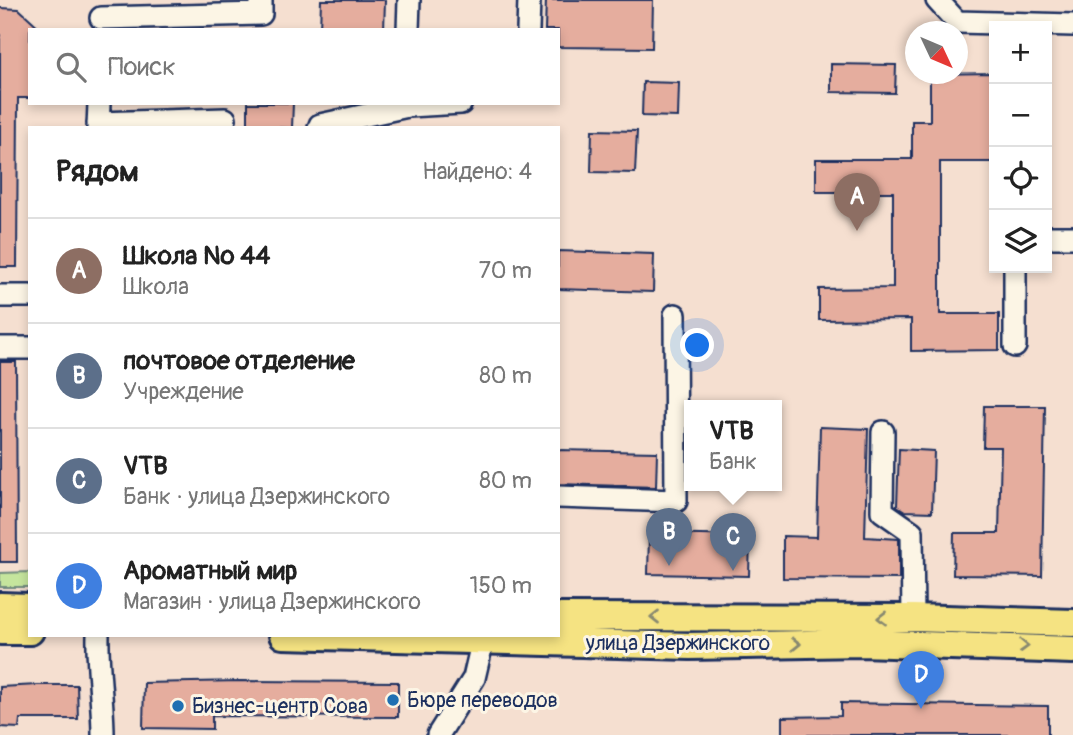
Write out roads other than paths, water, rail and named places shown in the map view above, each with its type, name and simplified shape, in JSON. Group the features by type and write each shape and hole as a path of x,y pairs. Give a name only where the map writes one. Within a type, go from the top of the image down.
{"main road":[{"path":"0,606 28,607"},
{"name":"улица Дзержинского","path":"560,617 913,618 1073,623"},
{"path":"0,631 28,631"},
{"name":"улица Дзержинского","path":"417,637 690,646 861,643 1073,650"}],"street":[{"path":"101,16 261,14 261,0"},
{"path":"408,28 409,0"},
{"path":"528,28 529,0"},
{"path":"937,0 957,22 1073,24"},
{"path":"320,126 408,105"},
{"path":"99,118 225,119"},
{"path":"1052,237 1073,237"},
{"path":"1015,273 1015,346"},
{"path":"0,296 28,296"},
{"path":"560,498 676,501 675,315"},
{"path":"0,348 28,348"},
{"path":"883,432 881,511 912,532 913,618"},
{"path":"98,637 97,670 103,695 103,735"},
{"path":"438,735 474,678 484,638"}],"place":[{"name":"Школа № 44","path":"857,231"},
{"name":"почтовое отделение","path":"669,566"},
{"name":"VTB","path":"733,571"},
{"name":"Бюре переводов","path":"393,700"},
{"name":"Бизнес-центр Сова","path":"178,706"},
{"name":"Ароматный мир","path":"921,709"}]}
